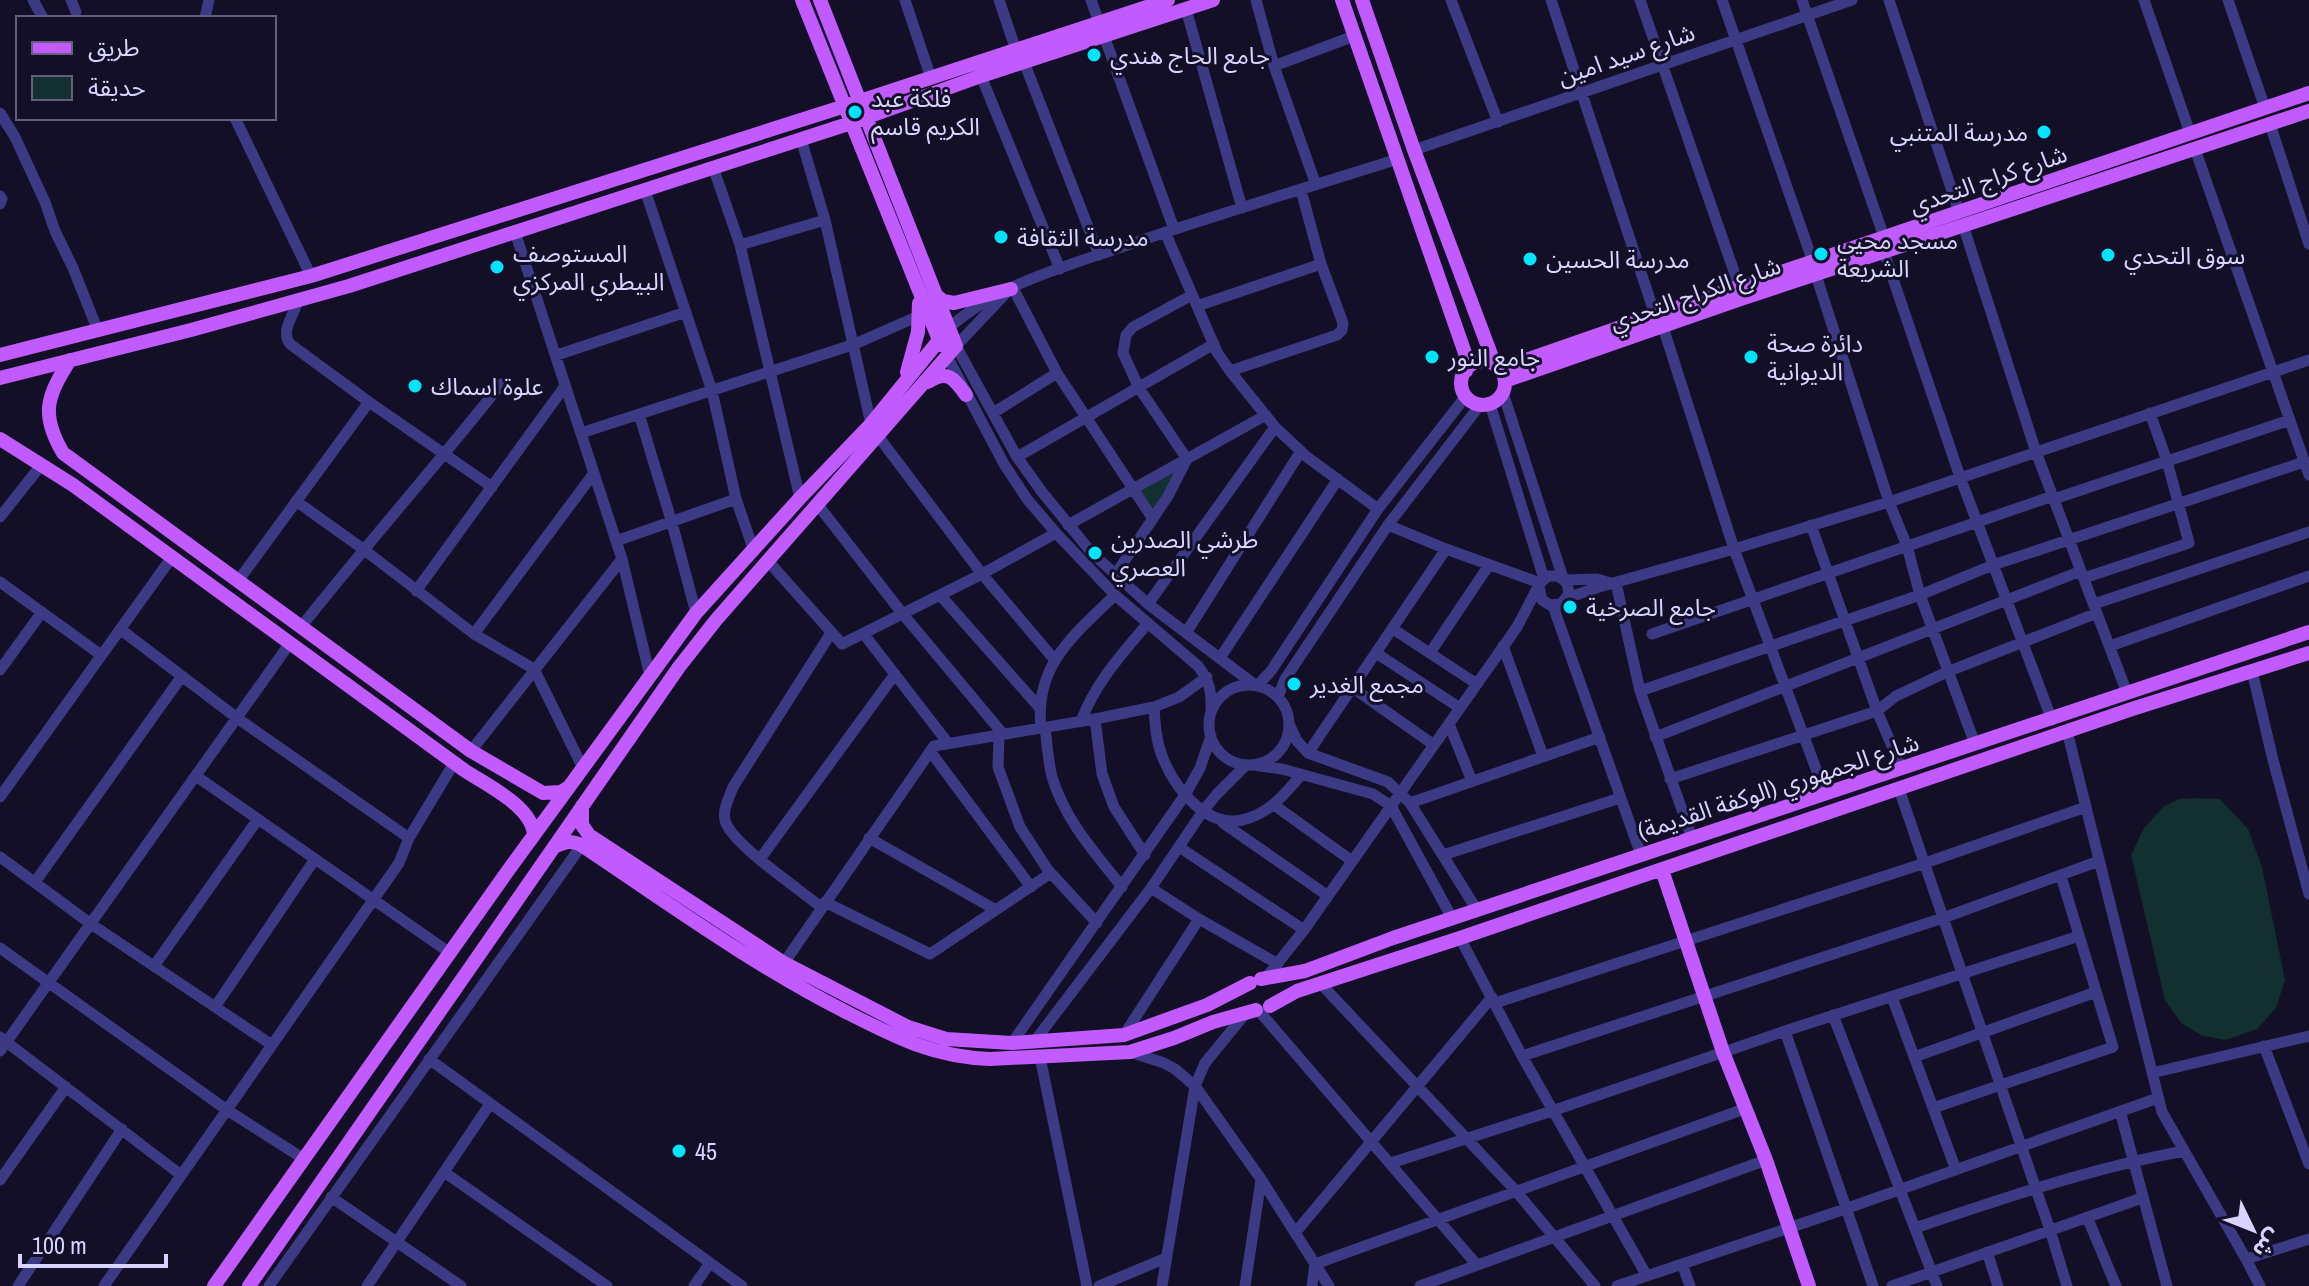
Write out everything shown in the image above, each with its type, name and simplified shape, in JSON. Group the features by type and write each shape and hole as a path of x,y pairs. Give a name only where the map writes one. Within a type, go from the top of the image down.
{"main road":[{"path":"802,0 917,287 924,314 938,340 952,351"},
{"path":"214,1286 520,854 696,613 800,498 921,386 952,351 949,328 820,0"},
{"path":"0,355 311,276 931,78 1020,56 1101,29 1168,0"},
{"path":"1101,29 1213,0"},
{"path":"1342,0 1466,356 1466,371 1461,384 1466,396 1474,404 1485,404 1501,377"},
{"path":"1362,0 1414,150 1501,377"},
{"path":"0,378 349,286 866,118 981,76 1020,56"},
{"name":"شارع كراج التحدي","path":"1659,321 1739,286 1814,268 1961,219 2190,133 2309,93"},
{"path":"1961,219 2195,149 2309,111"},
{"name":"شارع الكراج التحدي","path":"1501,377 1814,268"},
{"path":"935,293 943,301 954,303 1012,288"},
{"path":"206,304 212,324"},
{"path":"249,1286 679,667 818,505 874,430 911,364 924,314"},
{"path":"896,393 949,328"},
{"path":"70,360 53,386 49,403 49,421 63,453 471,751 543,793 561,792 570,787"},
{"path":"1466,371 1483,362 1501,377"},
{"path":"921,386 941,375 949,376 966,395"},
{"path":"0,439 73,485 517,806 530,820 534,835"},
{"path":"73,485 85,470"},
{"path":"254,617 266,602"},
{"name":"شارع الجمهوري (الوكفة القديمة)","path":"585,840 784,963 927,1034 966,1042 1012,1043 1124,1035 1207,1005 1260,980 1305,971 1452,918 2309,632"},
{"path":"2263,648 2269,666"},
{"name":"شارع الجمهوري (الوكفة القديمة)","path":"585,840 769,969 810,994 898,1039 933,1052 990,1059 1130,1052 1257,1009 1297,991 2067,731 2309,653"},
{"path":"585,765 592,758 600,761 604,773"},
{"path":"553,847 564,842 585,840 582,806"},
{"path":"1712,831 1719,850"},
{"path":"520,854 525,867 541,866"},
{"path":"1617,863 1624,882"},
{"path":"1662,870 1723,1052 1766,1160 1809,1286"},
{"path":"1260,980 1272,985 1274,1002 1257,1009 1245,1000 1244,994 1260,980"}],"street":[{"path":"905,0 931,78"},
{"path":"999,0 1099,255"},
{"path":"1091,0 1195,300 1214,344 1230,371 1275,427 1301,451 1378,509"},
{"path":"1256,0 1274,66 1316,185"},
{"path":"1451,0 1498,122"},
{"path":"1551,0 1734,549 1825,793"},
{"path":"1640,0 1739,286"},
{"path":"1722,0 1814,268 1889,502 1907,546 1920,595 1975,744"},
{"path":"1802,0 1960,477 2052,720"},
{"name":"شارع سيد امين","path":"1414,150 1852,0"},
{"path":"1889,0 2036,452 2127,693"},
{"path":"2144,0 2190,133"},
{"path":"2228,0 2265,108"},
{"path":"1186,9 1242,208"},
{"path":"1274,66 1354,36"},
{"path":"981,76 1060,269"},
{"path":"0,113 15,137 45,202 98,331"},
{"path":"236,120 311,276"},
{"path":"2270,124 2309,244"},
{"path":"801,139 825,220 874,430 982,574 1054,659"},
{"path":"2195,149 2290,420 2303,440 2304,462 2309,475"},
{"path":"949,328 975,307 1060,269 1170,230 1398,159"},
{"path":"713,167 740,245 800,498"},
{"path":"645,190 712,391 736,499 754,551"},
{"path":"1230,371 1337,335 1342,330 1343,323 1321,264 1301,190"},
{"path":"0,196 0,204"},
{"path":"740,245 825,220"},
{"path":"515,232 622,559 650,676"},
{"path":"1187,459 1139,388 1123,353 1126,335 1133,327 1195,300 1321,264"},
{"path":"952,351 1012,288"},
{"path":"1012,288 1057,373 1153,519"},
{"path":"298,301 285,333 287,342 492,487"},
{"path":"557,355 686,312"},
{"path":"581,433 855,344 924,314"},
{"path":"1017,457 1214,344"},
{"path":"952,351 966,395 1027,499 1115,595 1180,649 1207,677 1212,698 1211,736 1200,768 1185,795 1012,1043"},
{"path":"952,351 993,413 1017,457 1068,525 1115,575 1148,604 1256,686 1278,697 1287,710 1297,741 1308,753 1388,782 1400,792 1477,910"},
{"path":"1517,627 1536,611 1561,604 1567,598 1889,502 2309,360"},
{"path":"993,413 1057,373"},
{"path":"1501,377 1569,587 1567,598"},
{"path":"301,627 501,384"},
{"path":"416,591 565,386"},
{"path":"1211,712 1226,693 1240,686 1256,686 1271,671 1378,509 1466,396"},
{"path":"238,581 369,402"},
{"path":"1278,697 1285,679 1388,525 1485,404"},
{"path":"1485,404 1541,583 1542,600 1552,606 1641,855"},
{"path":"1655,737 2006,600 2189,543 2167,461 2150,413"},
{"path":"639,414 696,613"},
{"path":"1068,525 1266,415"},
{"path":"1652,634 1977,522 2290,420"},
{"path":"1148,604 1275,427"},
{"path":"1186,633 1301,451"},
{"path":"1115,575 1153,519 1187,459"},
{"path":"1640,691 1920,595 1993,565 2304,462"},
{"path":"0,517 42,464"},
{"path":"474,634 594,473"},
{"path":"1220,658 1338,479"},
{"path":"616,541 736,499"},
{"path":"296,501 474,634 534,669 585,765"},
{"path":"818,505 1001,734 998,767 1020,827 1051,873 1097,923"},
{"path":"1388,525 1541,583"},
{"path":"1811,525 1877,711 1901,767"},
{"path":"1670,779 1877,711 1896,696 2095,608 2309,532"},
{"path":"768,561 842,644 1056,533"},
{"path":"1308,753 1446,549"},
{"path":"0,797 4,782 172,557"},
{"path":"471,751 622,559"},
{"path":"1430,653 1489,565"},
{"path":"1260,980 1278,964 1304,930 1517,627 1541,583 1553,575 1564,579 1597,579 1613,583"},
{"path":"2110,646 2309,576"},
{"path":"0,582 101,655"},
{"path":"1613,583 1640,691 1692,838"},
{"path":"940,595 1039,707"},
{"path":"1115,595 1054,659 1044,681 1039,707 1052,775 1063,804 1079,834 1122,887"},
{"path":"0,670 42,612"},
{"path":"1081,721 1101,680 1148,623"},
{"path":"120,629 237,718 409,838"},
{"path":"1393,629 1477,684"},
{"path":"831,633 733,787 725,821 736,840 823,904 930,954 1051,873"},
{"path":"863,633 948,743"},
{"path":"181,1175 66,1087 2,1043 91,924 290,643"},
{"path":"1503,646 1543,756"},
{"path":"1376,653 1460,708"},
{"path":"2252,671 2309,894"},
{"path":"760,859 895,674"},
{"path":"35,882 182,676"},
{"path":"784,963 934,746 1154,707 1179,697 1207,677"},
{"path":"1353,688 1434,745"},
{"path":"1154,707 1155,731 1161,754 1171,776 1185,795 1203,811 1328,896"},
{"path":"1095,719 1102,774 1114,807 1145,855"},
{"path":"1449,724 1472,781"},
{"path":"1034,1042 1151,888 1203,811 1250,765 1270,760 1282,749 1290,726"},
{"path":"2067,731 2162,1112 2260,1286"},
{"path":"1211,736 1214,744 1231,761 1373,794 1391,806 1452,918"},
{"path":"1410,803 1600,737"},
{"path":"930,751 1031,887"},
{"path":"104,1286 399,863 409,838 454,763"},
{"path":"1219,820 1248,819 1274,805 1301,775"},
{"path":"196,776 450,953"},
{"path":"1899,789 2067,1286"},
{"path":"1443,855 1620,798"},
{"path":"1274,805 1352,861"},
{"path":"1295,1233 1493,1000 1686,942 2086,807"},
{"path":"154,966 258,819"},
{"path":"869,838 996,910"},
{"path":"269,1286 585,840"},
{"path":"1179,847 1304,930"},
{"path":"0,857 91,924 272,1045"},
{"path":"215,1007 315,859"},
{"path":"1522,1056 1943,918 2099,861"},
{"path":"1933,1108 2113,1047 2061,876"},
{"path":"1151,888 1278,964"},
{"path":"1124,1035 1199,919"},
{"path":"1391,1163 2079,936"},
{"path":"1460,938 1552,1111 1647,1276"},
{"path":"0,948 227,1110 304,1159"},
{"path":"1321,984 1469,1138 1595,1286"},
{"path":"1914,1057 2096,992"},
{"path":"1892,997 1956,1170"},
{"path":"1162,1286 1195,1086 1205,1063 1257,1009 1477,1265"},
{"path":"1833,1015 1937,1286"},
{"path":"1785,1031 1873,1286"},
{"path":"2152,1073 2309,1036"},
{"path":"2264,1046 2309,1164"},
{"path":"1130,1052 1164,1063 1195,1086 1261,1179 1329,1286"},
{"path":"1040,1057 1087,1286"},
{"path":"429,1059 742,1286"},
{"path":"0,1180 66,1087"},
{"path":"1617,1286 2158,1098"},
{"path":"367,1286 490,1104"},
{"path":"1315,1264 1744,1109"},
{"path":"2120,1111 2167,1286"},
{"path":"18,1286 122,1129"},
{"path":"1915,1228 2035,1187 2132,1161 2184,1151"},
{"path":"1420,1286 1766,1160"},
{"path":"444,1172 607,1286"},
{"path":"1245,1286 1261,1179"},
{"path":"331,1197 461,1286"},
{"path":"1892,1286 2142,1198"},
{"path":"2087,1217 2116,1286"},
{"path":"2246,1259 2309,1239"},
{"path":"1987,1252 1998,1286"},
{"path":"1099,1286 1166,1258"},
{"path":"694,1286 710,1263"},
{"path":"1312,1286 1315,1264"},
{"path":"1682,1264 1690,1286"}],"green space":[{"path":"1180,469 1152,510 1139,489"},
{"path":"2179,799 2220,799 2248,829 2262,867 2285,980 2276,1008 2257,1029 2226,1040 2203,1036 2181,1023 2165,1000 2131,855 2144,828 2164,806"}],"place":[{"name":"جامع الحاج هندي","path":"1094,55"},
{"name":"فلكة عبد الكريم قاسم","path":"855,112"},
{"name":"مدرسة المتنبي","path":"2044,132"},
{"name":"مدرسة الثقافة","path":"1001,237"},
{"name":"مسجد محيي الشريعة","path":"1821,254"},
{"name":"سوق التحدي","path":"2108,255"},
{"name":"مدرسة الحسين","path":"1530,259"},
{"name":"المستوصف البيطري المركزي","path":"497,267"},
{"name":"جامع النور","path":"1432,357"},
{"name":"دائرة صحة الديوانية","path":"1751,357"},
{"name":"علوة اسماك","path":"415,386"},
{"name":"طرشي الصدرين العصري","path":"1095,553"},
{"name":"جامع الصرخية","path":"1570,607"},
{"name":"مجمع الغدير","path":"1294,684"},
{"name":"45","path":"679,1151"}]}
